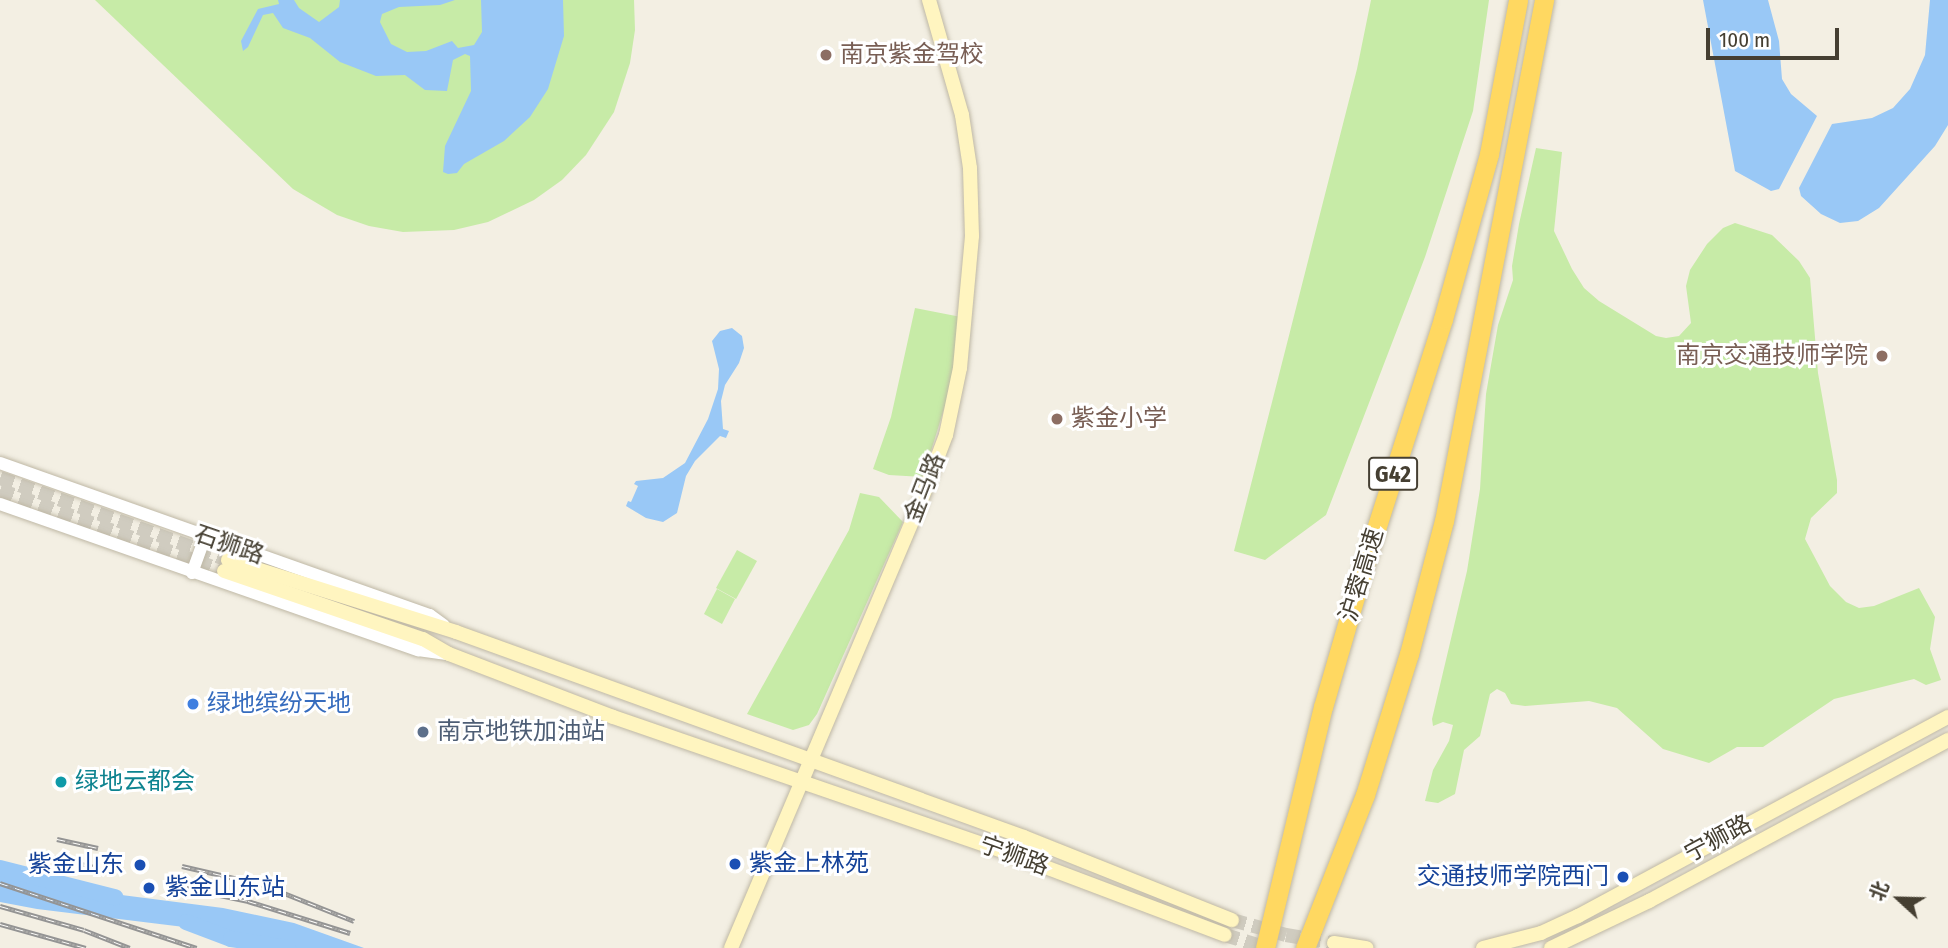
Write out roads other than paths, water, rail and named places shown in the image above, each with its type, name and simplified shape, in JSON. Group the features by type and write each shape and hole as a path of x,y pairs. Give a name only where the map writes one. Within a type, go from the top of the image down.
{"highway":[{"name":"沪蓉高速","path":"1265,948 1327,695 1443,319 1489,154 1518,0"},
{"name":"G42","path":"1305,948 1365,795 1409,654 1444,521 1544,0"}],"main road":[{"name":"金马路","path":"731,948 919,506 946,435 960,368 972,236 970,168 962,115 929,0"},
{"name":"石狮路","path":"803,780 612,717 449,654 423,639 226,565 456,632 811,762"},
{"name":"宁狮路","path":"1483,948 1541,933 1578,916 1948,718"},
{"name":"宁狮路","path":"1551,948 1649,901 1948,740"},
{"name":"宁狮路","path":"811,762 1024,837 1231,919"},
{"name":"宁狮路","path":"803,780 1225,935"},
{"path":"1334,943 1367,948"}],"street":[{"name":"石狮路","path":"0,463 430,615 456,632"},
{"name":"石狮路","path":"0,504 418,650 449,654"},
{"path":"192,573 205,537"}],"water":[{"path":"278,0 294,0 299,8 319,22 339,7 340,0 455,0 440,5 399,7 382,14 380,22 391,44 407,52 426,51 452,41 458,48 474,45 482,32 481,0 563,0 564,36 548,89 530,117 504,141 464,164 457,173 448,174 443,172 445,146 471,91 470,56 465,54 453,60 447,91 425,90 405,75 376,76 340,62 310,38 283,28 273,13 263,15 248,47 243,51 241,41 258,9 279,4"},
{"path":"1703,0 1768,0 1779,41 1782,79 1791,94 1817,116 1779,189 1771,191 1735,171"},
{"path":"1930,0 1948,0 1948,125 1935,146 1879,208 1858,221 1840,223 1821,214 1801,196 1799,188 1832,124 1872,118 1893,108 1910,89 1925,55"},
{"path":"732,328 742,336 744,348 739,363 725,385 721,401 723,429 729,431 726,438 720,436 695,461 686,476 677,513 663,522 646,518 626,506 628,501 631,502 638,486 634,484 636,481 663,478 685,463 708,419 718,389 719,369 712,341 720,331"},
{"path":"0,873 67,888 223,908 294,923 364,948 293,948 225,932 0,902"}],"waterway":[{"path":"0,868 115,897"},
{"path":"186,922 231,939 288,948"}],"tunnel":[{"path":"0,478 228,560"},
{"path":"0,490 224,571"},
{"path":"1232,920 1286,935 1334,943"},
{"path":"1225,935 1267,948"}],"railway":[{"path":"57,839 98,848"},
{"path":"53,857 94,867"},
{"path":"182,866 264,885 354,921"},
{"path":"0,883 197,948"},
{"path":"177,886 248,901 350,933"},
{"path":"0,906 84,930 130,948"},
{"path":"0,924 86,948"}],"place":[{"name":"南京紫金驾校","path":"826,55"},
{"name":"南京交通技师学院","path":"1882,356"},
{"name":"紫金小学","path":"1057,419"},
{"name":"绿地缤纷天地","path":"193,704"},
{"name":"南京地铁加油站","path":"423,732"},
{"name":"绿地云都会","path":"61,782"},
{"name":"紫金上林苑","path":"735,864"},
{"name":"紫金山东","path":"140,865"},
{"name":"交通技师学院西门","path":"1623,877"},
{"name":"紫金山东站","path":"149,888"}]}
